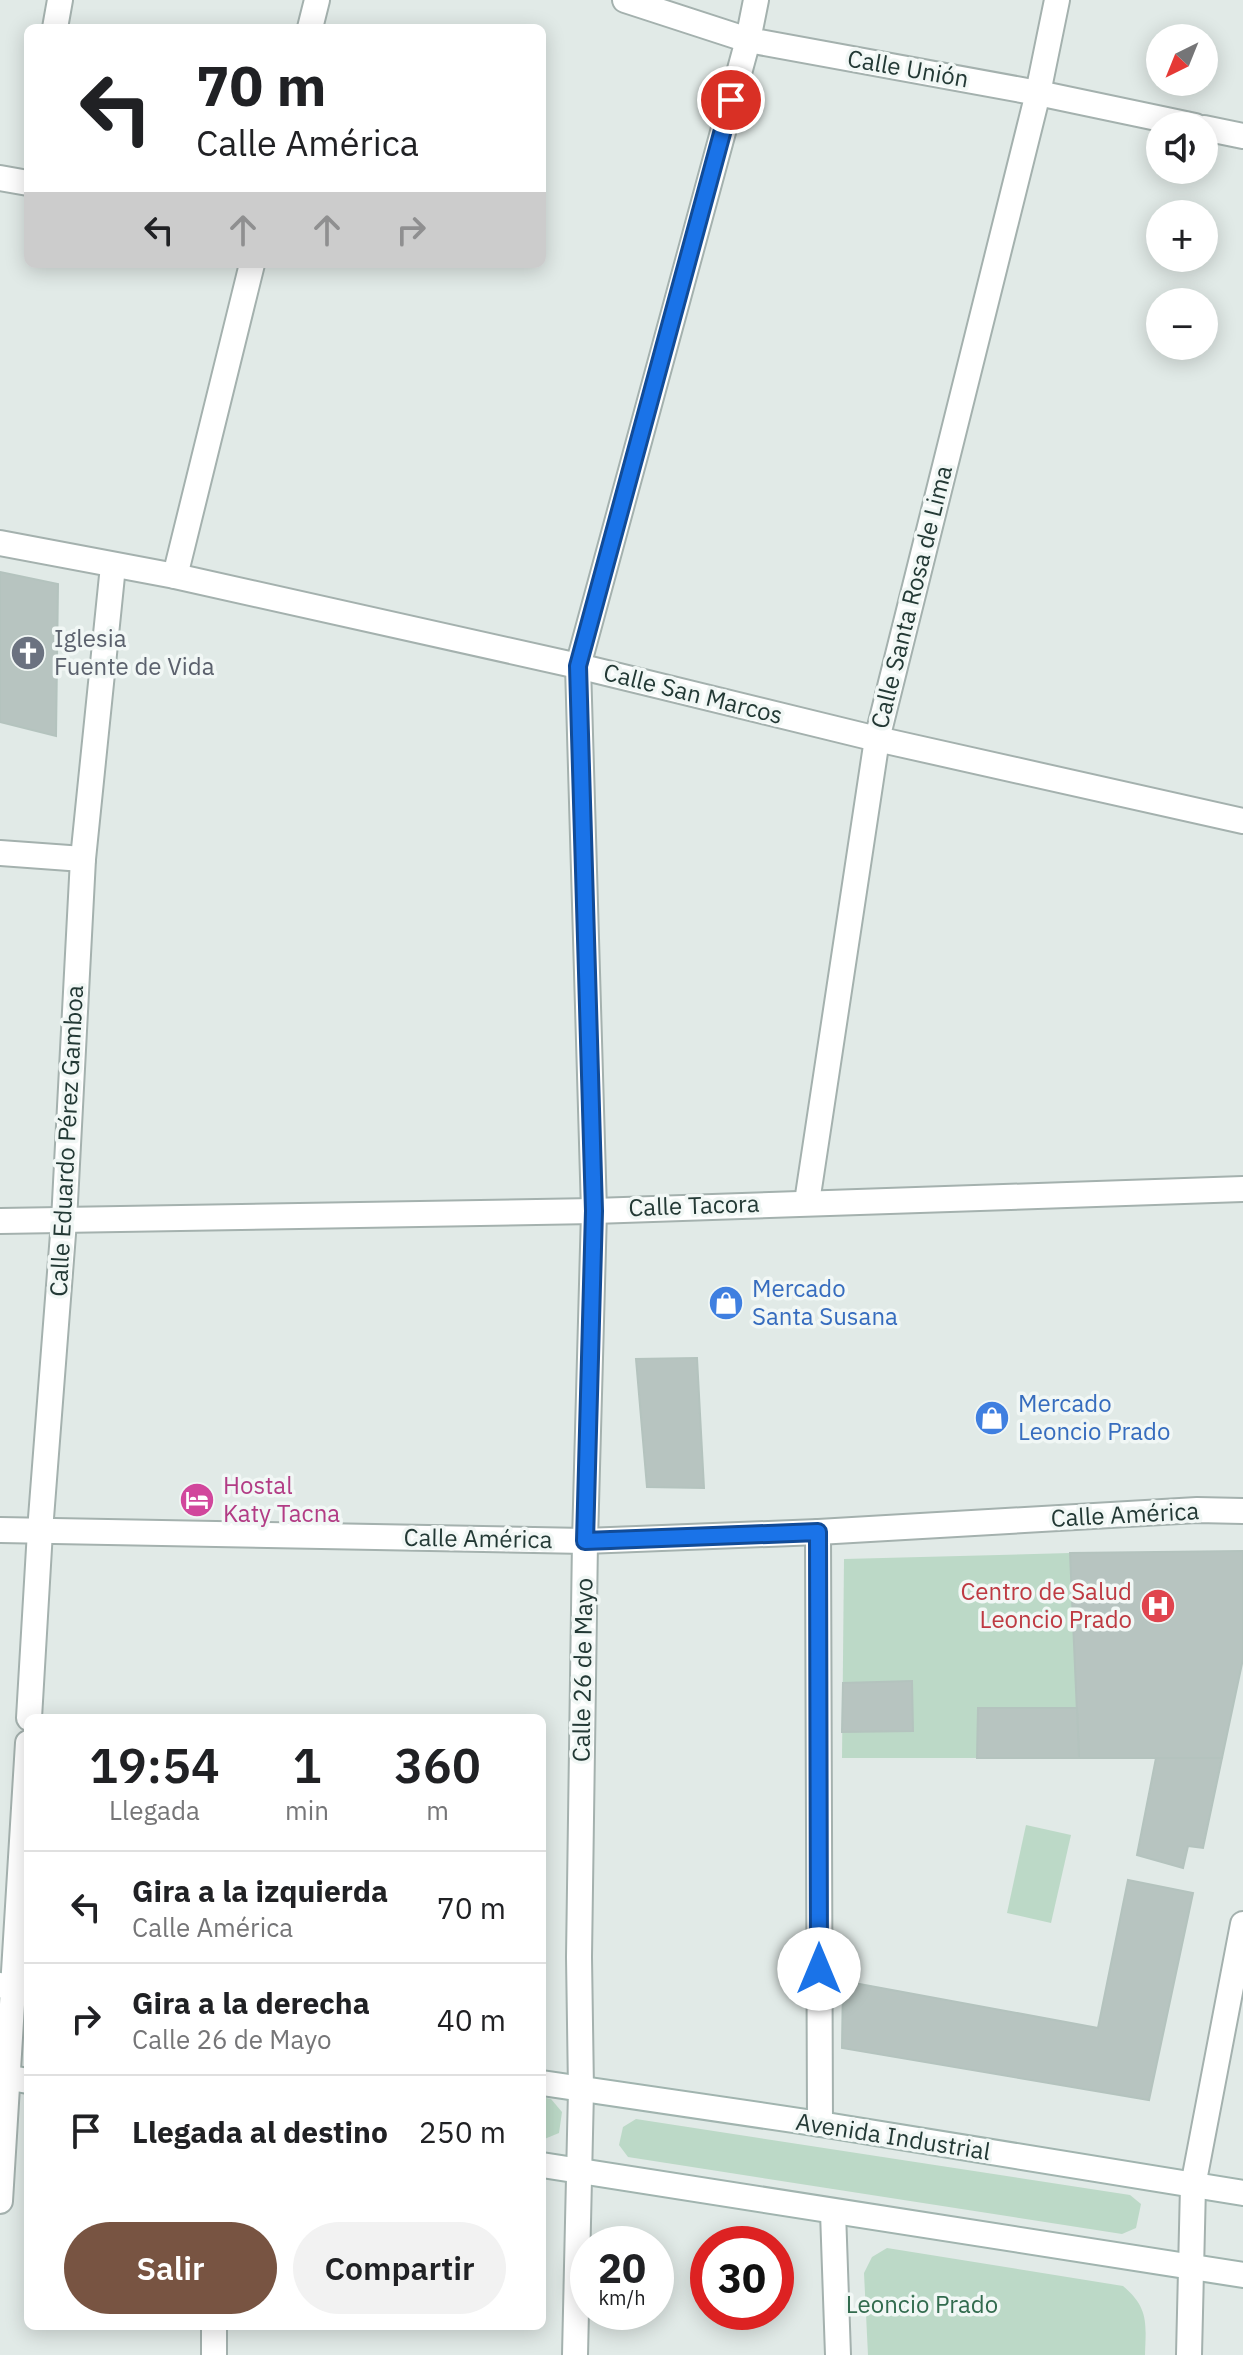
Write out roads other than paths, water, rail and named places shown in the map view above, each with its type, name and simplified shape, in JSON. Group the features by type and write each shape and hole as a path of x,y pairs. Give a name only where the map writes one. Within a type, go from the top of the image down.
{"street":[{"path":"56,24 60,0"},
{"path":"311,24 317,0"},
{"name":"Calle Unión","path":"625,0 748,40 1146,116"},
{"name":"Calle 26 de Mayo","path":"575,2355 581,2090 579,1957 585,1541 594,1211 578,666 748,40 756,0"},
{"name":"Calle Santa Rosa de Lima","path":"807,1202 877,739 1038,93 1057,0"},
{"path":"1218,131 1243,136"},
{"path":"0,178 24,182"},
{"path":"175,576 251,268"},
{"name":"Calle San Marcos","path":"0,543 175,576 578,666 877,739 1243,821"},
{"name":"Calle Eduardo Pérez Gamboa","path":"29,1714 64,1221 83,859 113,566"},
{"path":"0,853 83,859"},
{"name":"Calle Tacora","path":"0,1221 594,1211 1243,1189"},
{"name":"Calle América","path":"0,1530 585,1541 818,1532 1197,1510 1243,1511"},
{"path":"818,1532 820,2124"},
{"path":"0,2201 12,2078 24,1813"},
{"path":"1189,2355 1193,2186 1243,1924"},
{"name":"Avenida Industrial","path":"546,2084 820,2124 1243,2193"},
{"path":"546,2166 1243,2275"},
{"path":"833,2212 838,2355"},
{"path":"214,2330 214,2355"}],"place":[{"name":"Iglesia Fuente de Vida","path":"28,653"},
{"name":"Mercado Santa Susana","path":"726,1303"},
{"name":"Mercado Leoncio Prado","path":"992,1418"},
{"name":"Hostal Katy Tacna","path":"197,1500"},
{"name":"Centro de Salud Leoncio Prado","path":"1158,1606"}],"park label":[{"name":"Leoncio Prado","path":"922,2305"}]}
